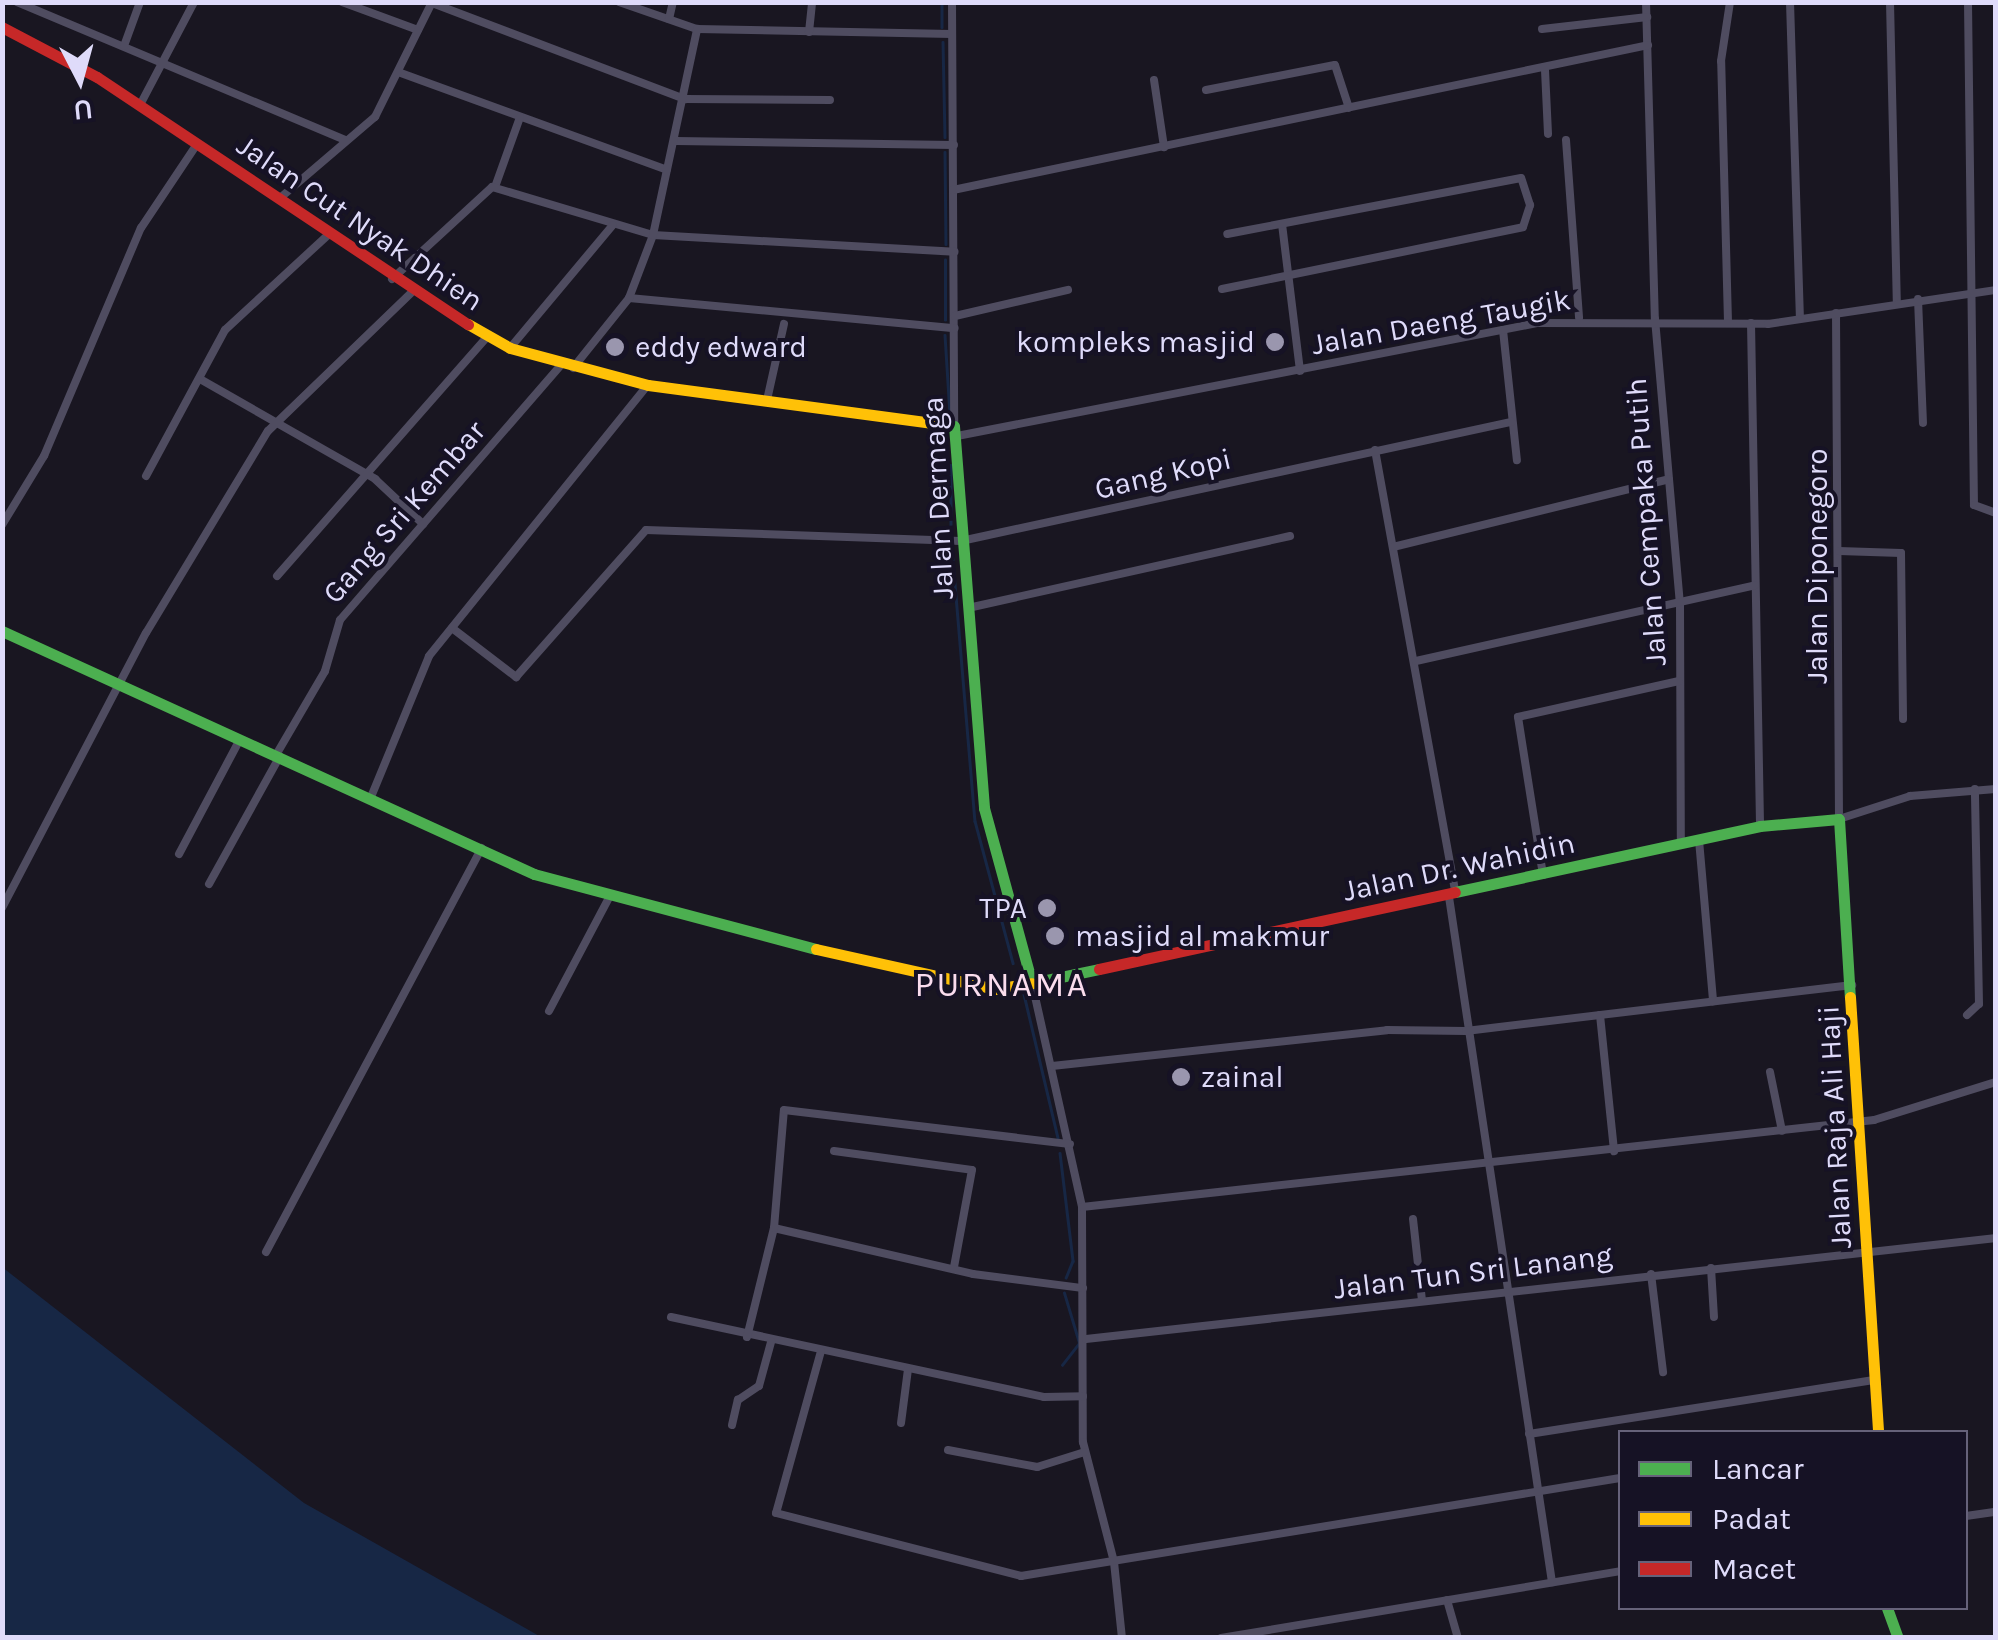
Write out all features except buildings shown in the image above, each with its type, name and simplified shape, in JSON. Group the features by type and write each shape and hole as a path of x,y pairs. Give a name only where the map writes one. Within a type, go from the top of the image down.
{"main road":[{"name":"Jalan Cut Nyak Dhien","path":"2,27 140,105 280,198 392,280 486,338 567,366 648,385 956,431"},
{"name":"Jalan Dermaga","path":"956,431 986,821 1032,983"},
{"name":"Jalan Dr. Wahidin","path":"2,632 482,848 610,896 996,989 1452,896 1760,826 1839,820"},
{"name":"Jalan Raja Ali Haji","path":"1839,820 1878,1430"},
{"path":"1888,1610 1898,1638"}],"street":[{"path":"17,2 345,140"},
{"path":"124,46 140,2"},
{"path":"140,105 167,64 194,2"},
{"path":"342,2 418,30"},
{"path":"620,2 698,29 952,34"},
{"path":"668,20 673,2"},
{"path":"809,32 812,2"},
{"name":"Jalan Cempaka Putih","path":"1646,2 1655,319 1680,604 1681,843"},
{"path":"1728,322 1721,62 1730,2"},
{"path":"1790,2 1800,318"},
{"path":"1890,2 1897,300"},
{"path":"1968,2 1974,505 1996,513"},
{"path":"280,198 375,116 432,3 685,99 830,100"},
{"name":"Jalan Dermaga","path":"955,3 952,34 956,431"},
{"path":"1542,29 1647,17"},
{"name":"Gang Sri Kembar","path":"209,884 325,671 337,626 423,524 628,298 653,234 698,29"},
{"path":"953,190 1648,46"},
{"path":"1206,90 1335,66 1349,108"},
{"path":"1545,70 1548,134"},
{"path":"398,72 667,170"},
{"path":"1154,80 1164,148"},
{"path":"392,280 496,187 520,116"},
{"path":"1566,140 1579,318"},
{"path":"676,141 954,144"},
{"path":"2,525 44,456 141,228 197,144"},
{"path":"1222,288 1523,228 1530,205 1522,178 1226,234"},
{"path":"496,187 653,234 954,252"},
{"path":"510,348 613,224"},
{"path":"1282,224 1300,371"},
{"path":"146,476 232,323 329,234"},
{"path":"955,316 1068,290"},
{"name":"Jalan Daeng Taugik","path":"956,431 1579,318 1751,323 1836,313 1897,300 1996,290"},
{"path":"2,908 118,684 276,419 412,293"},
{"path":"628,298 955,328"},
{"path":"1918,299 1923,423"},
{"name":"Jalan Diponegoro","path":"1836,313 1839,820"},
{"path":"1751,323 1760,826"},
{"path":"767,400 784,324"},
{"path":"1504,330 1517,460"},
{"path":"277,576 486,338"},
{"path":"200,379 367,474 423,524"},
{"path":"372,797 417,679 452,628 648,385"},
{"name":"Gang Kopi","path":"452,628 516,676 646,530 962,540 1512,422"},
{"path":"1375,450 1416,661 1452,896 1466,1032 1552,1582"},
{"path":"1394,547 1669,479"},
{"path":"968,608 1290,536"},
{"path":"1838,551 1901,554 1903,718"},
{"path":"1416,661 1755,585"},
{"path":"1543,875 1518,717 1679,681"},
{"path":"179,854 240,741"},
{"path":"1839,820 1910,796 1996,788"},
{"path":"1967,1015 1979,1004 1975,790"},
{"path":"1700,840 1713,1001"},
{"path":"266,1252 482,848"},
{"path":"549,1011 610,896"},
{"path":"1032,983 1082,1207 1085,1452 1114,1562 1122,1638"},
{"path":"1052,1066 1387,1030 1466,1032 1852,986"},
{"path":"1600,1015 1614,1150"},
{"path":"1770,1072 1782,1131"},
{"path":"1082,1207 1782,1131 1860,1129 1996,1082"},
{"path":"746,1337 774,1228 784,1110 1070,1144"},
{"path":"834,1151 972,1170 954,1267"},
{"path":"1413,1219 1422,1302"},
{"path":"774,1228 954,1267 1083,1288"},
{"name":"Jalan Tun Sri Lanang","path":"1086,1339 1996,1238"},
{"path":"1711,1268 1714,1317"},
{"path":"1651,1274 1663,1372"},
{"path":"671,1316 746,1337 1044,1397 1084,1396"},
{"path":"732,1425 738,1400 760,1386 771,1342"},
{"path":"821,1350 777,1488 780,1517 1021,1576 1618,1478"},
{"path":"901,1423 908,1369"},
{"path":"1529,1434 1874,1380"},
{"path":"948,1450 1036,1467 1085,1452"},
{"path":"1968,1516 1996,1512"},
{"path":"1221,1638 1618,1572"},
{"path":"1447,1600 1458,1638"}],"water":[{"path":"2,1267 304,1503 541,1637 3,1637"}],"waterway":[{"path":"942,2 942,27"},
{"path":"943,42 945,137"},
{"path":"945,152 946,244"},
{"path":"945,260 945,320"},
{"path":"945,335 950,415"},
{"path":"951,465 951,531"},
{"path":"952,548 975,821 1013,963"},
{"path":"1023,990 1058,1138"},
{"path":"1060,1153 1073,1261 1066,1278"},
{"path":"1062,1365 1079,1343 1064,1293"}],"traffic: fast":[{"path":"934,423 954,426 984,808 1032,983 1099,969"},
{"path":"2,631 534,874 816,949"},
{"path":"1455,892 1760,826 1839,819 1850,997"},
{"path":"1888,1610 1898,1638"}],"traffic: slow":[{"path":"468,324 510,348 648,385 934,423"},
{"path":"816,949 995,989 1032,983"},
{"path":"1850,997 1878,1430"}],"traffic: jam":[{"path":"2,27 97,77 468,324"},
{"path":"1099,969 1455,892"}],"place":[{"name":"kompleks masjid","path":"1275,342"},
{"name":"eddy edward","path":"615,347"},
{"name":"TPA","path":"1047,908"},
{"name":"masjid al makmur","path":"1055,936"},
{"name":"zainal","path":"1181,1077"}],"district":[{"name":"PURNAMA","path":"1002,985"}]}
